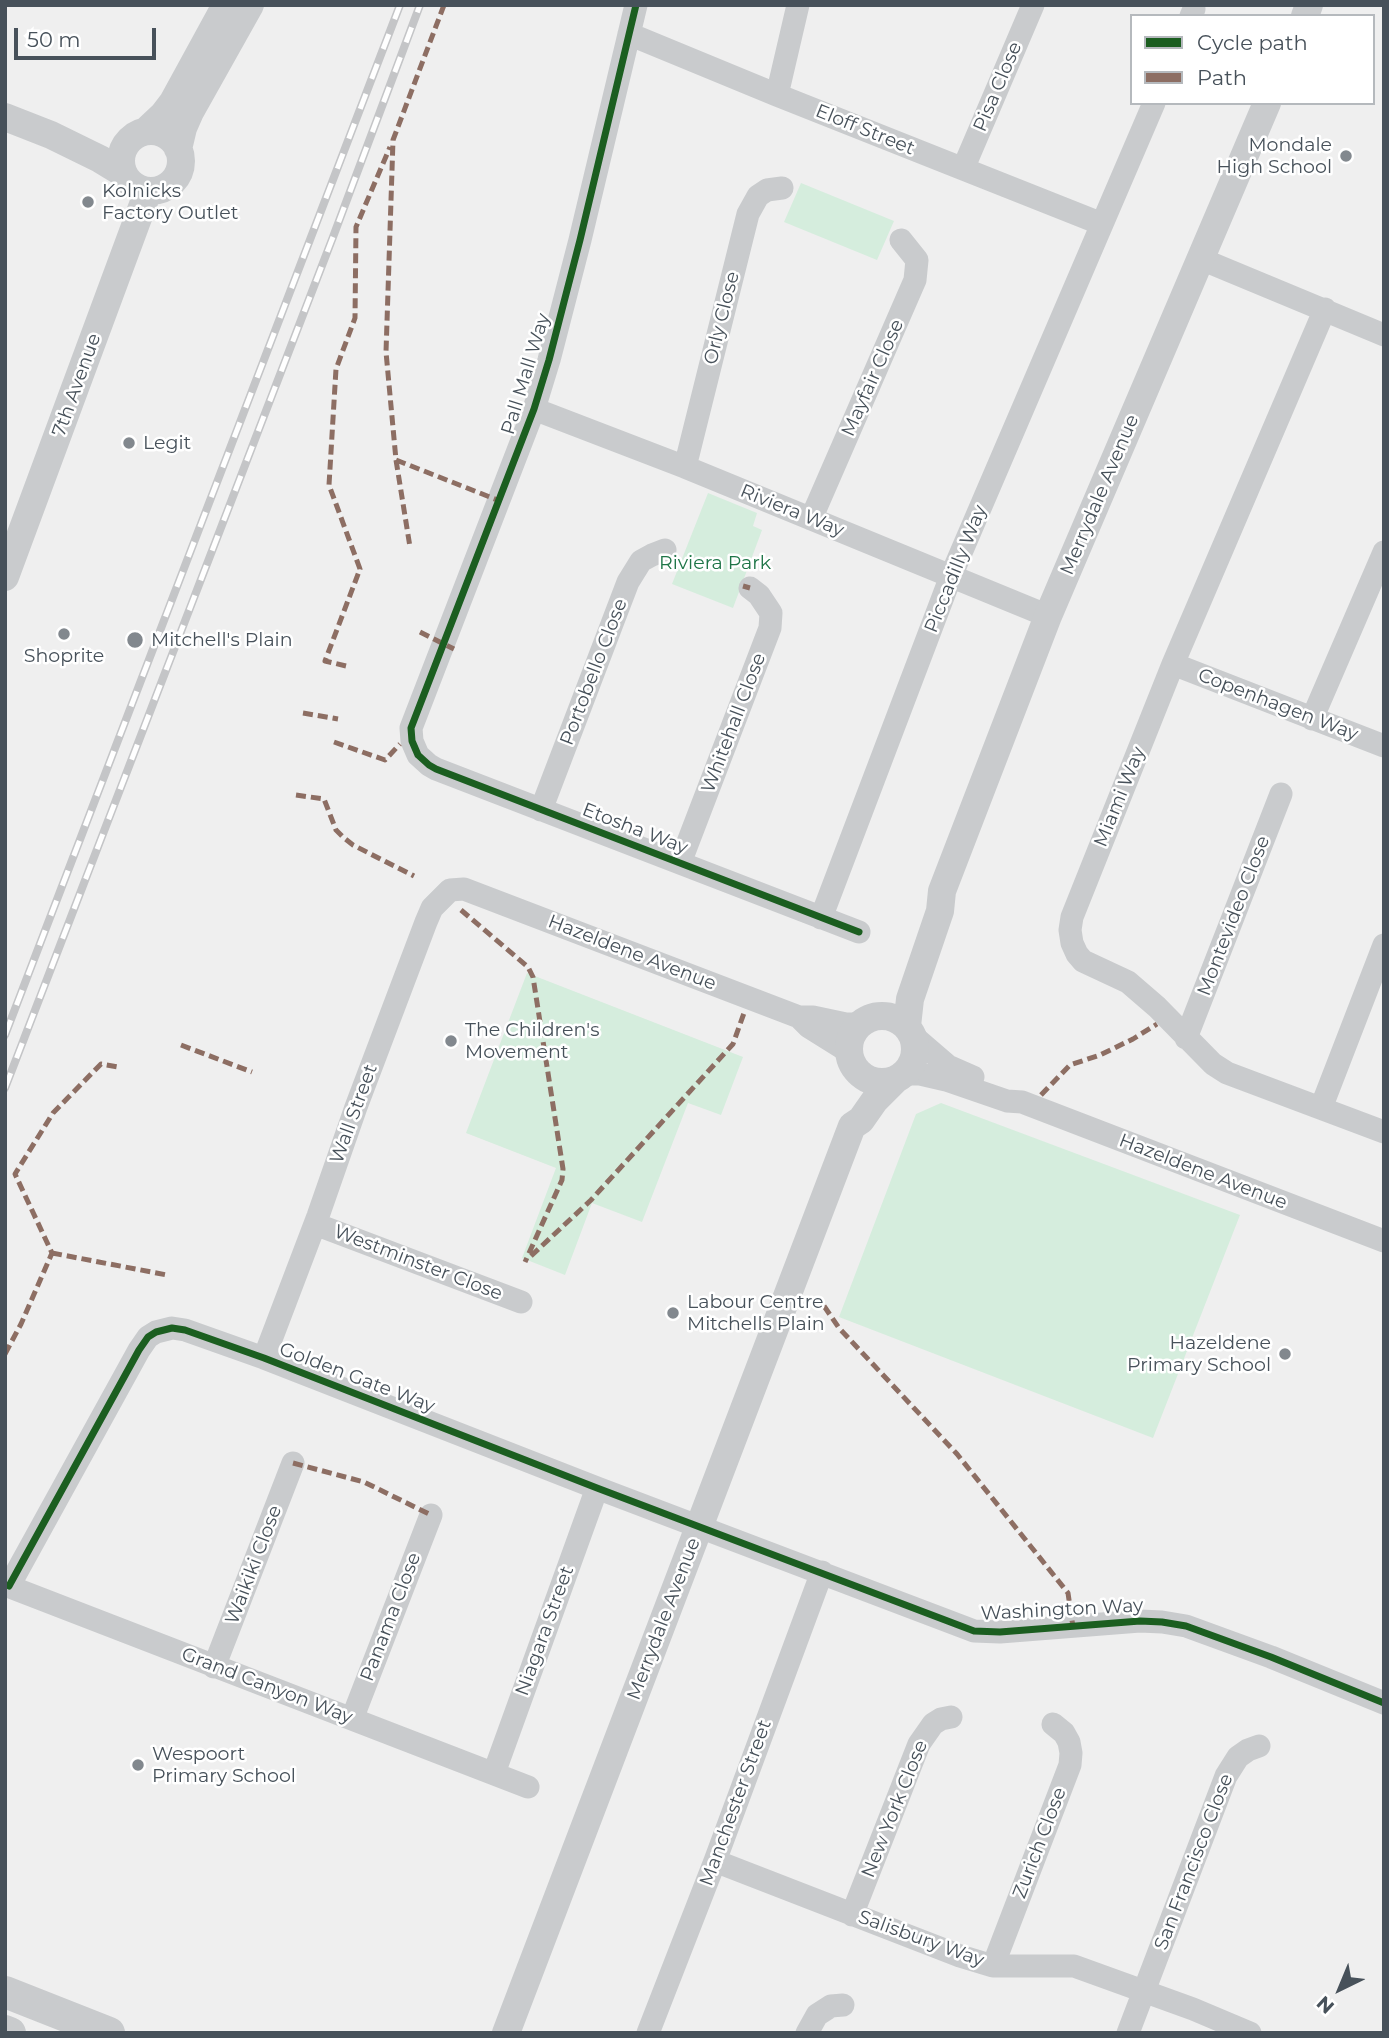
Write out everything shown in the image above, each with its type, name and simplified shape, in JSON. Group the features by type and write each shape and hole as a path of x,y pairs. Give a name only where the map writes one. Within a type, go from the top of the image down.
{"main road":[{"path":"5,1992 109,2033"}],"street":[{"path":"51,135 98,140 139,134 165,134 173,141 181,159 180,169 168,186 148,191 129,182 123,173 121,154 125,145 139,134 163,115 173,102 226,5"},
{"path":"178,149 190,112 250,5"},
{"name":"Pall Mall Way","path":"412,741 411,728 534,409 549,360 636,5"},
{"path":"777,95 798,5"},
{"name":"Pisa Close","path":"963,169 1033,5"},
{"name":"Eloff Street","path":"629,34 1102,224"},
{"name":"Piccadilly Way","path":"821,918 951,576 1153,105"},
{"name":"Merrydale Avenue","path":"864,1021 893,990 904,972 931,906 942,891 1048,616 1266,105"},
{"path":"5,117 51,135 123,173"},
{"name":"Orly Close","path":"685,467 748,215 758,196 767,190 782,188"},
{"name":"7th Avenue","path":"5,577 148,191"},
{"name":"Mayfair Close","path":"811,519 915,280 917,260 901,240"},
{"path":"1201,259 1384,335"},
{"name":"Miami Way","path":"1325,309 1173,664 1072,917 1070,930 1072,943 1083,961 1128,982 1157,1007 1213,1064 1227,1073 1384,1132"},
{"name":"Riviera Way","path":"534,409 685,467 1048,616"},
{"name":"Portobello Close","path":"541,810 628,582 641,561 665,550"},
{"path":"1312,719 1384,552"},
{"name":"Whitehall Close","path":"680,863 770,628 771,612 759,594 750,588"},
{"name":"Copenhagen Way","path":"1173,664 1384,746"},
{"name":"Etosha Way","path":"412,741 418,755 429,765 859,932"},
{"name":"Montevideo Close","path":"1186,1038 1281,794"},
{"name":"Hazeldene Avenue","path":"464,890 799,1017 846,1024 864,1021"},
{"name":"Wall Street","path":"264,1358 432,908 450,891 464,890"},
{"name":"Merrydale Avenue","path":"910,1031 910,999 940,911 942,891"},
{"path":"1321,1108 1384,946"},
{"path":"878,1016 889,1016 910,1031 915,1045 915,1056 911,1066 900,1077 886,1082 875,1082 865,1078 850,1057 849,1042 853,1032 864,1021 878,1016"},
{"name":"Hazeldene Avenue","path":"799,1017 850,1057"},
{"name":"Hazeldene Avenue","path":"910,1031 948,1066 1011,1093 1022,1102"},
{"name":"Merrydale Avenue","path":"506,2033 852,1126 849,1114 853,1082 850,1057"},
{"name":"Hazeldene Avenue","path":"900,1077 920,1074 1007,1101 1022,1102 1384,1241"},
{"name":"Merrydale Avenue","path":"852,1126 862,1120 869,1107 900,1077"},
{"name":"Westminster Close","path":"315,1223 521,1302"},
{"name":"Golden Gate Way","path":"7,1586 148,1338 156,1332 172,1328 264,1358 597,1488 822,1572"},
{"name":"Waikiki Close","path":"214,1667 293,1463"},
{"name":"Niagara Street","path":"494,1773 597,1488"},
{"name":"Panama Close","path":"352,1719 431,1515"},
{"name":"Washington Way","path":"822,1572 974,1631 1000,1632 1140,1621 1186,1626 1384,1703"},
{"name":"Manchester Street","path":"648,2033 822,1572"},
{"name":"Grand Canyon Way","path":"7,1586 528,1787"},
{"name":"New York Close","path":"852,1915 919,1744 933,1724 941,1718 951,1717"},
{"name":"Zurich Close","path":"993,1966 1070,1765 1069,1742 1064,1733 1053,1724"},
{"name":"San Francisco Close","path":"1128,2033 1226,1776 1238,1757 1259,1746"},
{"name":"Salisbury Way","path":"715,1861 960,1956 993,1966 1074,1966 1250,2033"},
{"path":"807,2033 812,2021 823,2010 843,2005"}],"green space":[{"path":"801,183 894,221 877,260 784,222"},
{"name":"Riviera Park","path":"708,493 757,513 753,526 762,530 733,608 672,584"},
{"path":"527,973 743,1057 721,1115 688,1103 642,1222 592,1203 565,1275 522,1258 556,1168 466,1133"},
{"path":"941,1103 1240,1215 1153,1438 839,1317 916,1114"}],"railway":[{"path":"5,1035 400,5"},
{"path":"5,1088 420,5"}],"marked path":[{"path":"444,5 393,140 386,352 396,460 500,501"},
{"path":"346,666 325,661 360,569 329,485 336,369 355,318 356,227 390,147"},
{"path":"396,460 410,547"},
{"path":"743,586 750,588"},
{"path":"420,632 454,649"},
{"path":"303,713 338,719"},
{"path":"334,742 385,760 400,744"},
{"path":"296,795 324,799 336,830 344,838 414,876"},
{"path":"461,910 528,967 533,977 563,1169 562,1180 525,1262"},
{"path":"531,1256 591,1200 733,1044 744,1013"},
{"path":"1041,1095 1070,1065 1100,1055 1157,1024"},
{"path":"181,1045 252,1072"},
{"path":"5,1354 52,1253 15,1174 53,1113 101,1064 118,1067"},
{"path":"52,1253 167,1275"},
{"path":"824,1306 839,1328 957,1454 1068,1593 1073,1627"},
{"path":"293,1463 364,1482 431,1515"}],"cycle path":[{"path":"636,5 549,360 534,409 411,728 412,741 418,755 436,769 859,932"},
{"path":"9,1586 139,1350 148,1337 172,1328 185,1330 264,1358 974,1631 1000,1632 1140,1621 1186,1626 1384,1703"}],"place":[{"name":"Mondale High School","path":"1346,156"},
{"name":"Kolnicks Factory Outlet","path":"88,202"},
{"name":"Legit","path":"129,443"},
{"name":"Shoprite","path":"64,634"},
{"name":"Mitchell's Plain","path":"135,640"},
{"name":"The Children's Movement","path":"451,1041"},
{"name":"Labour Centre Mitchells Plain","path":"673,1313"},
{"name":"Hazeldene Primary School","path":"1285,1354"},
{"name":"Wespoort Primary School","path":"138,1765"}]}
